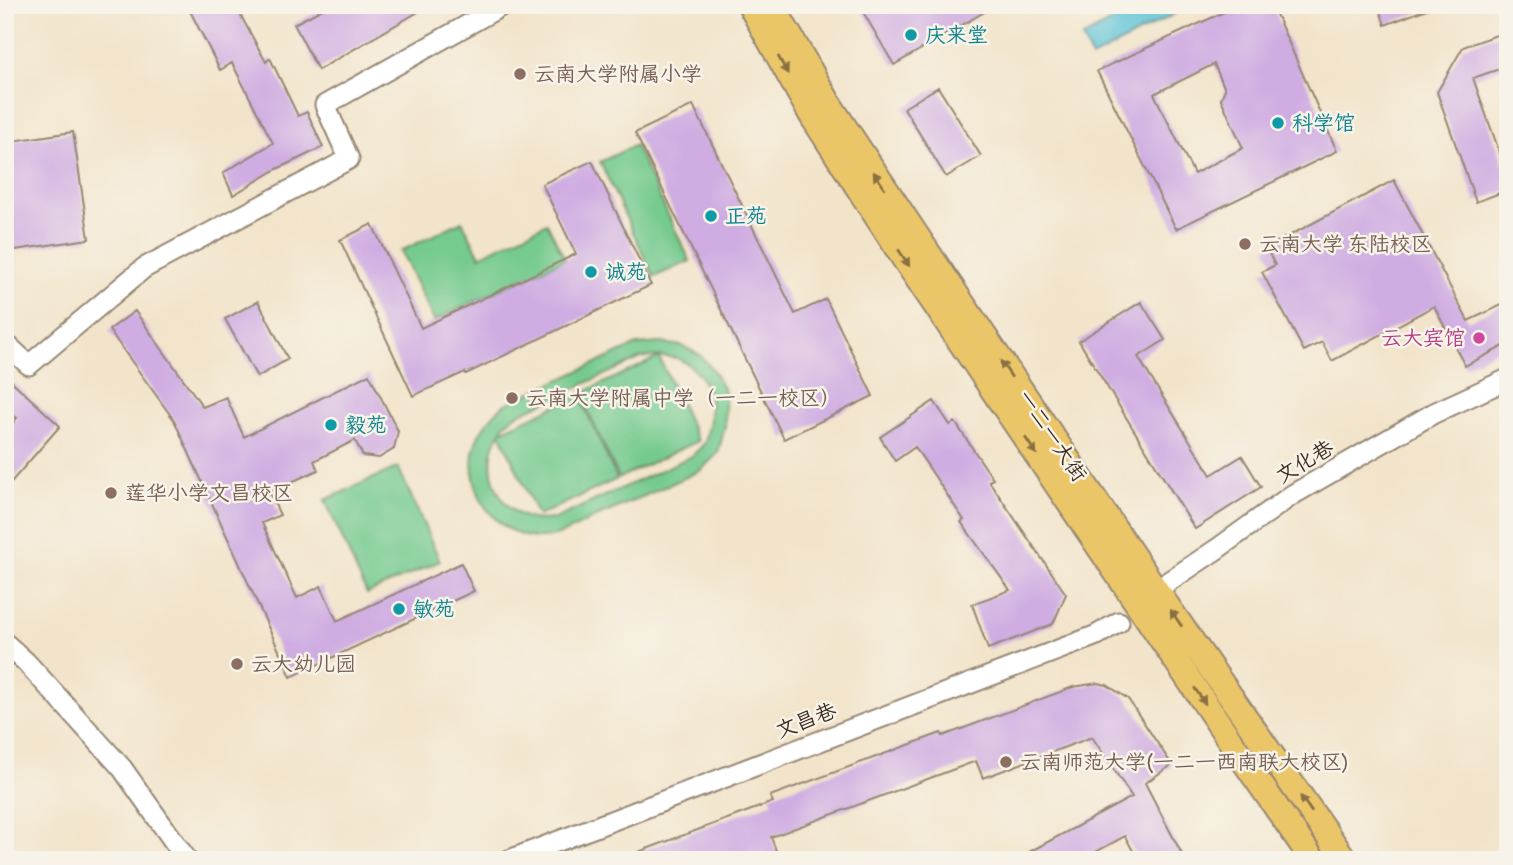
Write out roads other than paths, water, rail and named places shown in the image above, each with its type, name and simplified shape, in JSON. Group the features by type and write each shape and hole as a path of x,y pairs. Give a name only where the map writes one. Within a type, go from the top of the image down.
{"main road":[{"name":"一二一大街","path":"750,5 812,116 905,260 1147,596 1345,860"},
{"name":"一二一大街","path":"772,5 831,107 1147,596 1313,860"}],"street":[{"path":"5,343 29,365 144,268 349,159 325,105 503,5"},
{"name":"文化巷","path":"1147,596 1292,495 1434,413 1508,379"},
{"name":"文昌巷","path":"509,860 1097,635 1119,622"},
{"path":"5,643 26,662 122,768 187,860"}],"water":[{"path":"1142,5 1191,5 1092,58 1082,38"}],"place":[{"name":"庆来堂","path":"911,35"},
{"name":"云南大学附属小学","path":"520,74"},
{"name":"科学馆","path":"1278,123"},
{"name":"正苑","path":"711,216"},
{"name":"云南大学 东陆校区","path":"1245,244"},
{"name":"诚苑","path":"591,272"},
{"name":"云大宾馆","path":"1479,338"},
{"name":"云南大学附属中学（一二一校区）","path":"512,398"},
{"name":"毅苑","path":"331,425"},
{"name":"莲华小学文昌校区","path":"111,493"},
{"name":"敏苑","path":"399,609"},
{"name":"云大幼儿园","path":"237,664"},
{"name":"云南师范大学(一二一西南联大校区)","path":"1006,762"}]}
